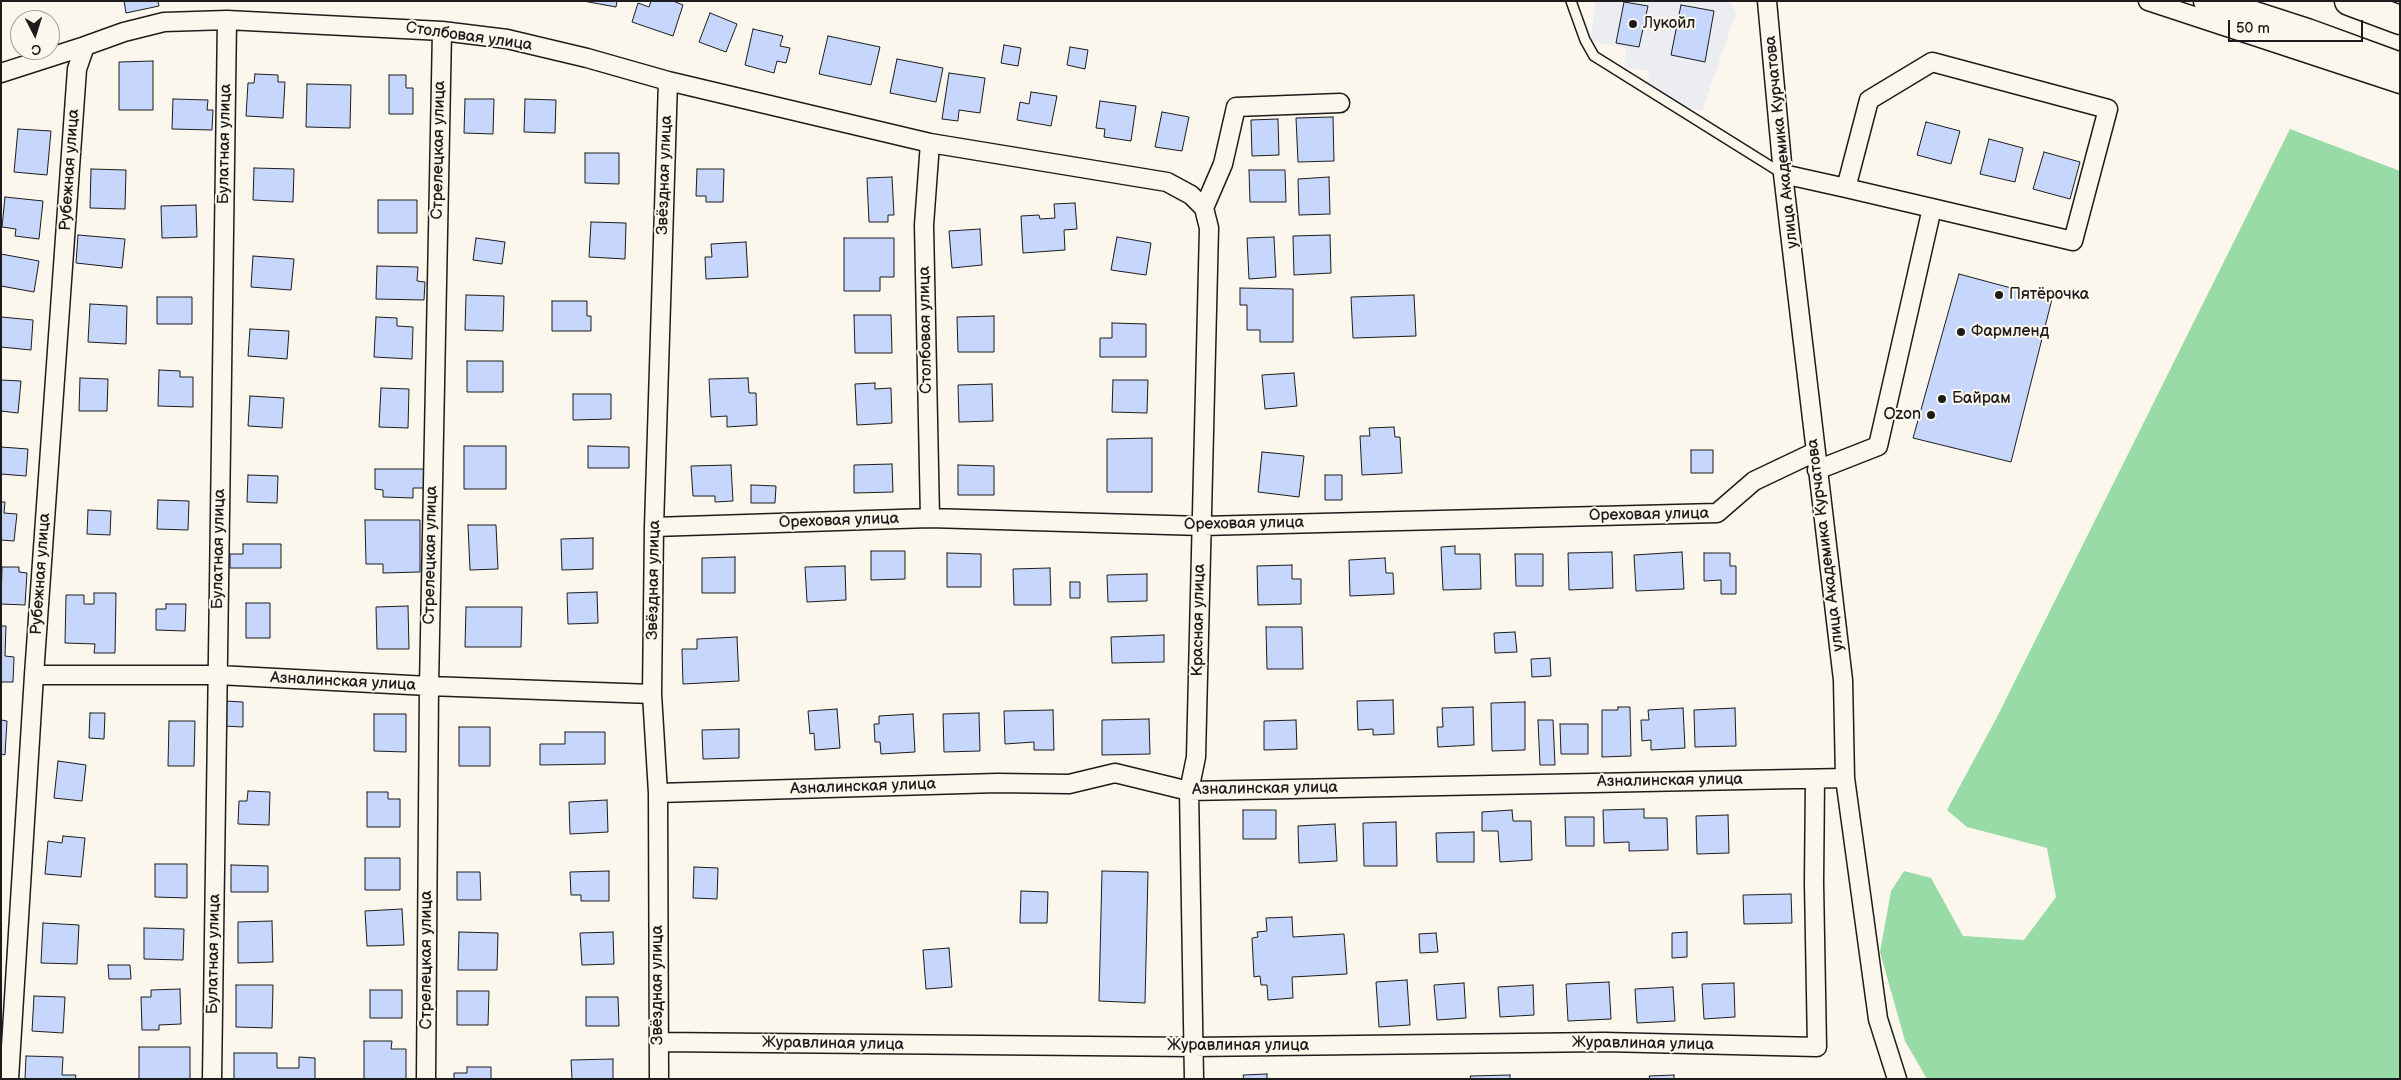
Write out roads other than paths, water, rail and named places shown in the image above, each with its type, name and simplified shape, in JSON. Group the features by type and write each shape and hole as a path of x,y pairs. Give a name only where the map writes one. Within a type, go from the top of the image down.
{"highway":[{"path":"2208,1 2307,33 2400,67"},
{"path":"2348,1 2400,20"}],"street":[{"path":"2148,1 2400,84"},
{"name":"улица Академика Курчатова","path":"1768,4 1784,174 1817,470 1843,680 1845,778 1878,1019 1897,1079"},
{"name":"Столбовая улица","path":"1,72 124,32 164,22 227,20 442,31 508,39 587,58 668,81 930,143 1166,182 1191,194 1204,208"},
{"name":"Булатная улица","path":"212,1079 227,20"},
{"name":"Стрелецкая улица","path":"426,1079 429,686 442,31"},
{"name":"Рубежная улица","path":"9,1079 34,675 77,69 85,46"},
{"path":"1784,174 2073,241 2108,110 1932,62 1868,100 1846,188"},
{"name":"Звёздная улица","path":"659,1079 658,793 652,694 654,527 668,81"},
{"path":"1204,208 1223,164 1232,132 1236,107 1340,103"},
{"name":"Столбовая улица","path":"930,143 924,225 930,518"},
{"name":"Красная улица","path":"1194,1079 1189,791 1196,757 1202,526 1209,228 1204,208"},
{"path":"1817,470 1878,446 1932,208"},
{"name":"Ореховая улица","path":"654,527 930,518 1202,526 1717,513 1754,481 1815,452"},
{"name":"Азналинская улица","path":"34,675 218,675 429,686 652,694"},
{"name":"Азналинская улица","path":"658,793 998,783 1069,784 1115,773 1189,791 1845,778"},
{"name":"Журавлиная улица","path":"659,1042 1193,1047 1604,1042 1817,1047 1814,883 1816,778"}],"lane":[{"path":"1571,1 1585,40 1594,56 1784,174"}],"place":[{"name":"Лукойл","path":"1633,24"},
{"name":"Пятёрочка","path":"1999,295"},
{"name":"Фармленд","path":"1961,332"},
{"name":"Байрам","path":"1942,399"},
{"name":"Ozon","path":"1931,415"}]}
